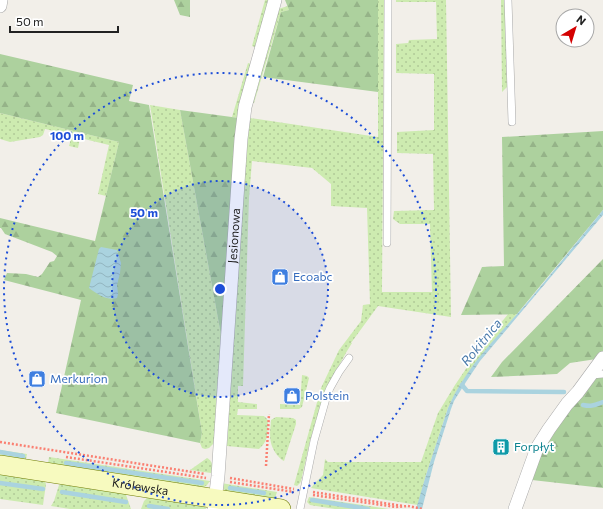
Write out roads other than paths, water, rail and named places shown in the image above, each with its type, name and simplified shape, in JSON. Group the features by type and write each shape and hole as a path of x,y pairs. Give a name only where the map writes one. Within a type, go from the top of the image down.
{"main road":[{"name":"Królewska","path":"0,465 214,504 281,509"}],"street":[{"path":"0,6 1,0"},
{"name":"Jesionowa","path":"214,504 218,476 241,140 245,107 275,0"},
{"path":"515,509 537,448 553,422 597,374 603,358"}],"lane":[{"path":"387,243 388,0"},
{"path":"508,0 512,122"},
{"path":"300,509 312,450 327,395 339,372 349,358"}],"water":[{"path":"603,210 603,215 480,361 454,401 434,462 422,509 416,509 448,408 463,380 472,366 525,305"},
{"path":"101,247 117,250 121,263 117,285 117,298 106,298 89,288 99,249"}],"waterway":[{"path":"462,385 467,391 564,392"},
{"path":"583,405 591,406 603,402"},
{"path":"0,452 23,456"},
{"path":"66,463 202,483"},
{"path":"0,483 43,489"},
{"path":"230,488 264,493"},
{"path":"62,492 126,502"},
{"path":"312,500 368,509"},
{"path":"149,506 168,509"}],"place":[{"name":"Ecoabc","path":"280,277"},
{"name":"Merkurion","path":"37,379"},
{"name":"Polstein","path":"292,396"},
{"name":"Forpłyt","path":"501,447"}],"water label":[{"name":"Rokitnica","path":"481,342"}]}
